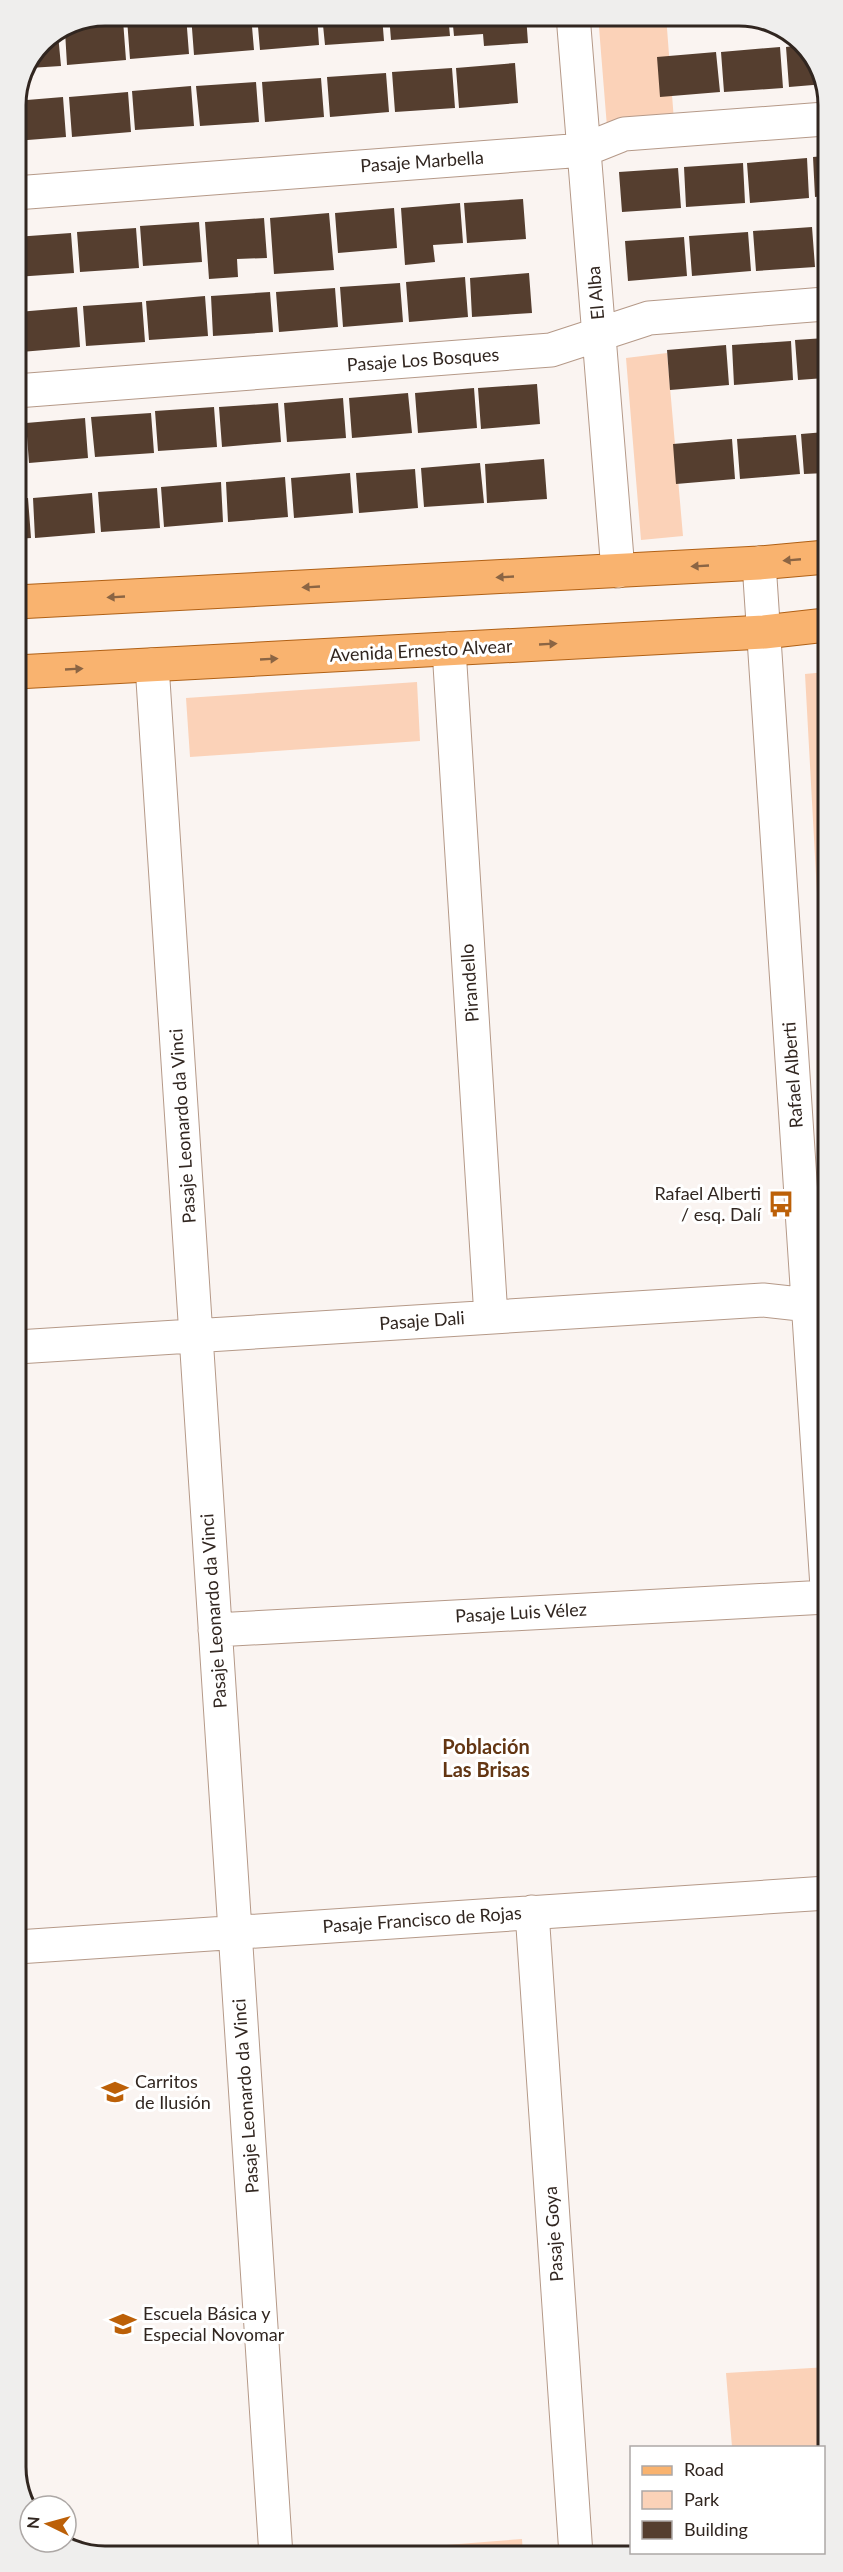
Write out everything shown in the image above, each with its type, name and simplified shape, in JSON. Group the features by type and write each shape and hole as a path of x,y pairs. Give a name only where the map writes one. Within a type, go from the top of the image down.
{"main road":[{"path":"26,601 618,571 818,558"},
{"name":"Avenida Ernesto Alvear","path":"26,671 764,632 818,626"}],"street":[{"name":"El Alba","path":"574,26 618,571"},
{"name":"Pasaje Marbella","path":"26,193 584,150 624,134 818,120"},
{"name":"Pasaje Los Bosques","path":"26,390 551,350 649,318 818,305"},
{"name":"Rafael Alberti","path":"759,563 818,1334"},
{"name":"Pirandello","path":"449,649 491,1317"},
{"name":"Pasaje Leonardo da Vinci","path":"152,665 275,2546"},
{"name":"Pasaje Dali","path":"26,1346 763,1300 817,1306"},
{"name":"Pasaje Luis Vélez","path":"215,1630 818,1597"},
{"name":"Pasaje Francisco de Rojas","path":"26,1946 818,1894"},
{"name":"Pasaje Goya","path":"532,1912 575,2546"}],"green space":[{"path":"599,26 667,26 674,121 607,127"},
{"path":"667,353 683,536 641,540 626,358"},
{"path":"818,673 818,912 805,674"},
{"path":"417,682 420,741 190,757 186,698"},
{"path":"818,2368 818,2446 732,2446 726,2373"},
{"path":"522,2539 522,2546 434,2546"}],"building":[{"path":"123,26 126,60 67,65 65,37 89,27"},
{"path":"128,26 187,26 189,54 130,59"},
{"path":"192,26 252,26 254,50 194,55"},
{"path":"258,26 318,26 319,45 260,50"},
{"path":"323,26 383,26 384,41 325,45"},
{"path":"390,26 449,26 450,36 391,40"},
{"path":"453,26 527,26 528,43 484,46 483,34 454,36"},
{"path":"59,41 61,66 35,68 49,49"},
{"path":"791,46 804,61 815,85 789,87 786,47"},
{"path":"780,47 783,88 724,92 721,52"},
{"path":"716,52 720,92 660,97 657,57"},
{"path":"515,63 518,103 459,108 456,68"},
{"path":"452,68 455,108 395,112 392,72"},
{"path":"386,73 389,112 330,117 327,77"},
{"path":"321,78 324,117 265,122 262,82"},
{"path":"256,82 259,122 200,126 196,86"},
{"path":"191,86 194,126 135,130 132,91"},
{"path":"128,92 131,132 72,137 69,97"},
{"path":"63,97 66,137 26,140 26,100"},
{"path":"813,157 818,157 818,197 815,197"},
{"path":"807,158 809,198 750,203 747,163"},
{"path":"743,163 745,203 686,207 684,167"},
{"path":"678,168 681,208 622,212 619,172"},
{"path":"523,199 526,239 467,243 464,203"},
{"path":"460,203 463,243 433,245 435,262 405,265 401,208"},
{"path":"394,208 397,248 338,253 335,213"},
{"path":"329,213 334,270 274,274 270,218"},
{"path":"264,218 267,258 237,259 238,277 209,279 205,222"},
{"path":"199,222 202,262 143,266 140,226"},
{"path":"812,227 815,267 756,271 753,231"},
{"path":"136,228 139,268 80,272 77,232"},
{"path":"748,232 751,271 692,276 689,236"},
{"path":"71,233 74,273 26,276 26,236"},
{"path":"684,237 687,276 628,281 625,241"},
{"path":"529,273 532,313 472,317 470,278"},
{"path":"465,277 468,317 409,322 406,282"},
{"path":"400,283 403,322 343,327 340,287"},
{"path":"335,288 338,327 279,332 276,292"},
{"path":"270,292 273,332 213,336 211,296"},
{"path":"205,296 208,336 149,340 146,301"},
{"path":"142,302 145,342 86,346 83,306"},
{"path":"77,307 80,347 26,352 26,311"},
{"path":"818,338 818,379 798,380 795,340"},
{"path":"791,341 793,380 734,385 732,345"},
{"path":"726,345 729,385 670,390 667,350"},
{"path":"537,384 540,424 481,429 478,388"},
{"path":"474,388 477,428 418,433 415,393"},
{"path":"408,393 412,433 352,438 349,398"},
{"path":"343,398 346,438 287,442 284,403"},
{"path":"278,403 281,442 222,447 219,407"},
{"path":"214,407 217,447 158,451 155,411"},
{"path":"151,413 154,453 95,457 91,417"},
{"path":"85,418 88,458 29,463 26,423"},
{"path":"818,433 818,473 804,474 801,434"},
{"path":"796,435 800,474 740,479 737,439"},
{"path":"732,439 735,479 676,484 673,444"},
{"path":"544,459 547,499 487,503 485,464"},
{"path":"480,463 484,503 424,507 421,468"},
{"path":"415,469 418,508 359,513 356,473"},
{"path":"350,473 353,513 294,518 291,478"},
{"path":"285,477 288,517 228,522 226,482"},
{"path":"221,482 223,522 164,527 161,487"},
{"path":"157,488 160,528 101,532 98,492"},
{"path":"92,493 95,533 35,538 33,498"},
{"path":"26,498 28,498 31,538 26,538"}],"place":[{"name":"Rafael Alberti / esq. Dalí","path":"781,1204"},
{"name":"Carritos de Ilusión","path":"115,2092"},
{"name":"Escuela Básica y Especial Novomar","path":"123,2324"}],"district":[{"name":"Población Las Brisas","path":"486,1758"}]}
